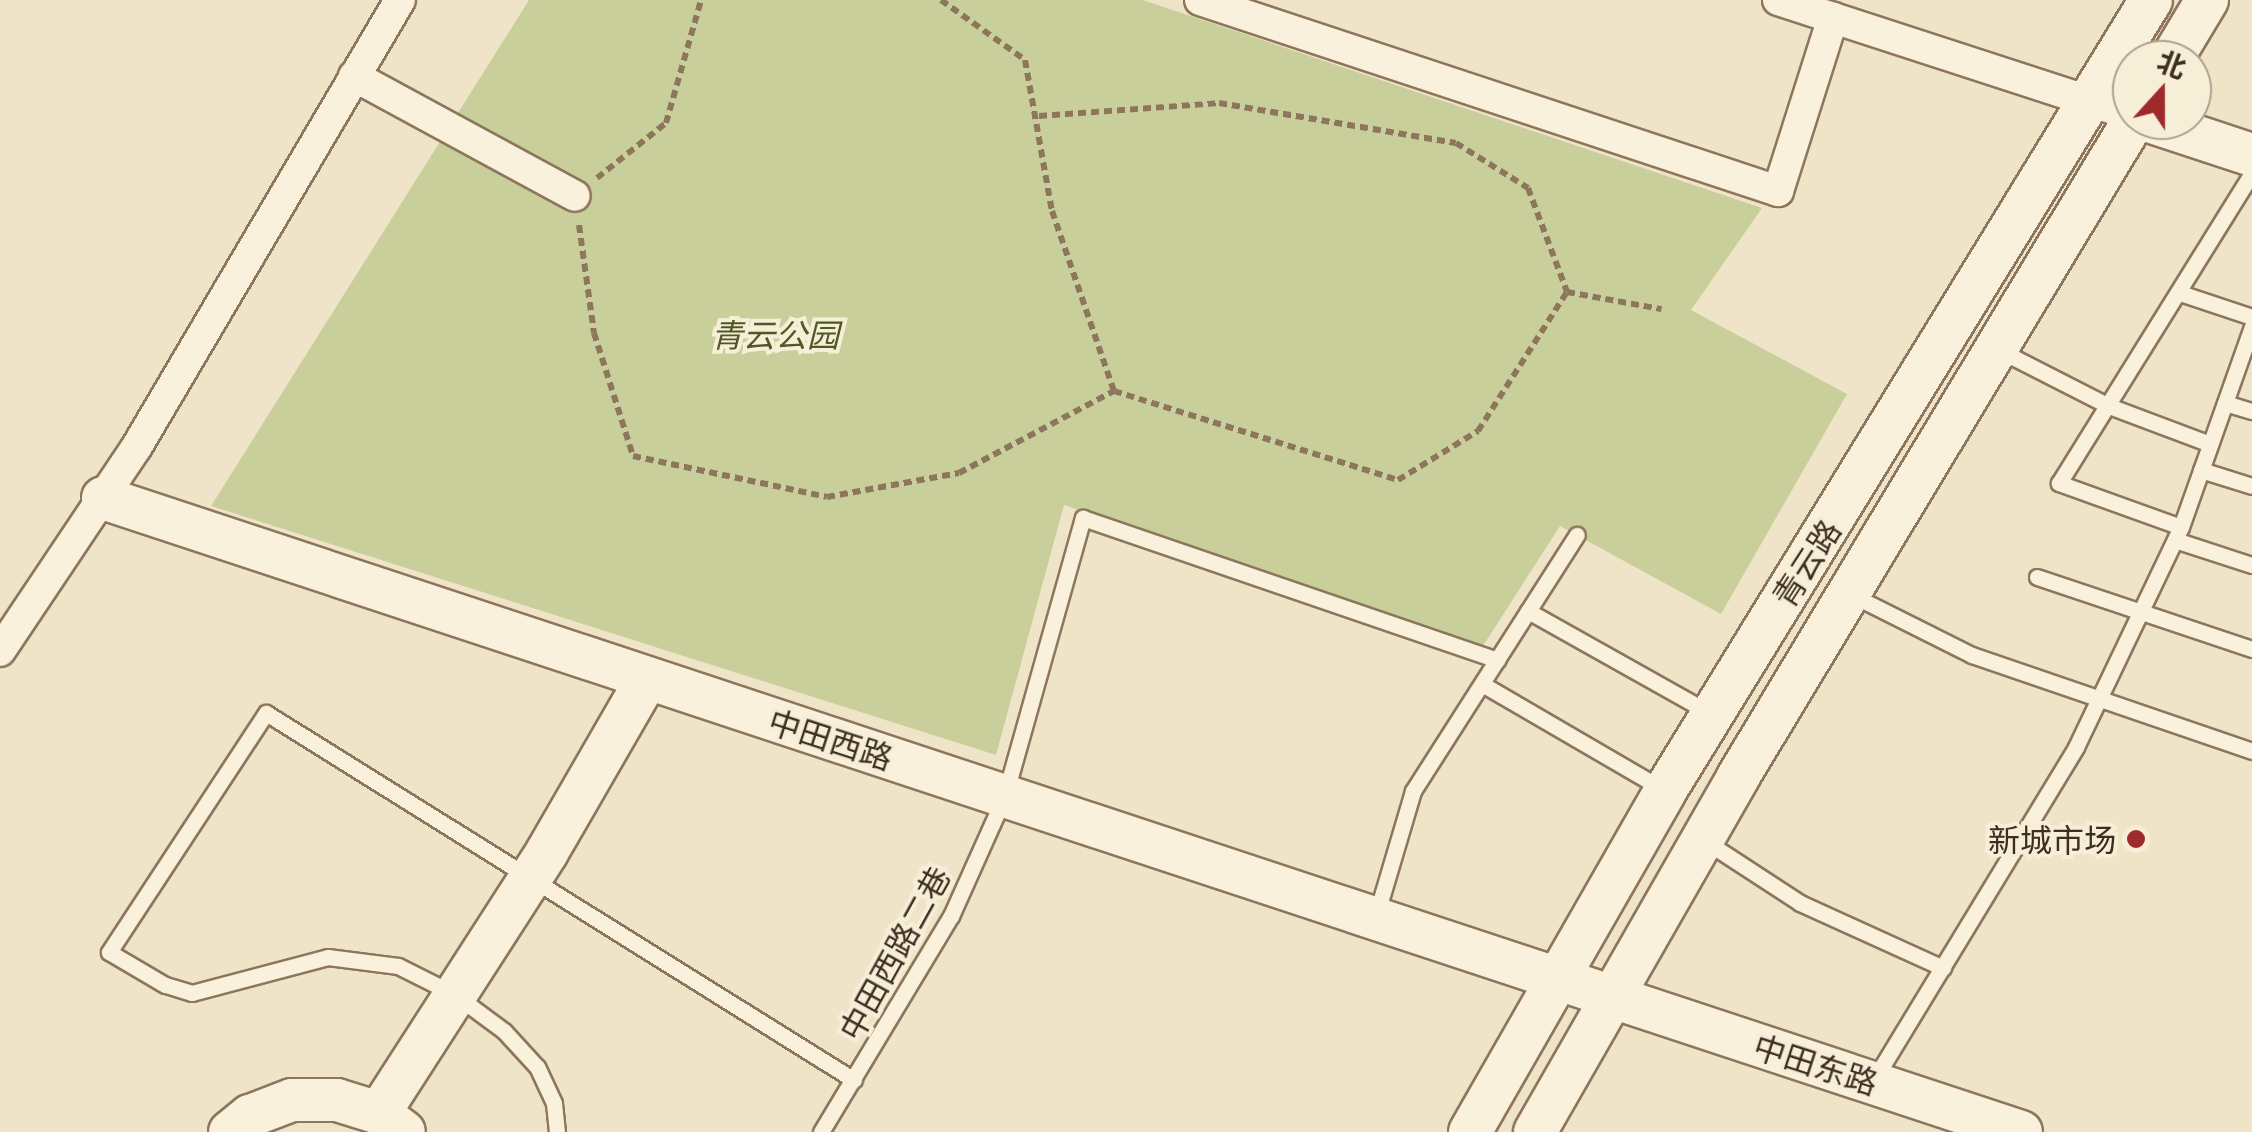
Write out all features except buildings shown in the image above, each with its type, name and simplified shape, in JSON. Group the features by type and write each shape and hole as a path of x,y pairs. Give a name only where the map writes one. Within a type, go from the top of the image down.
{"street":[{"path":"0,652 103,498 400,0"},
{"path":"1200,0 1251,8 1778,191 1833,18"},
{"path":"1778,0 2112,110"},
{"name":"青云路","path":"1470,1132 1665,790 2151,0"},
{"path":"2182,40 2207,0"},
{"path":"354,76 575,196"},
{"name":"青云路","path":"1535,1132 1702,839 2120,140"},
{"path":"2207,140 2252,155"},
{"name":"中田西路","path":"103,498 1558,978"},
{"path":"230,1132 250,1116 292,1100 336,1100 392,1123 454,994 530,876 647,679"},
{"name":"中田东路","path":"1558,978 2021,1132"}],"lane":[{"path":"2252,173 2059,482 2252,564"},
{"path":"2180,293 2252,317"},
{"path":"1872,1082 1943,968 2098,700 2178,534 2252,326"},
{"path":"1996,349 2109,406 2210,444"},
{"path":"2225,402 2252,411"},
{"path":"2201,470 2252,486"},
{"name":"中田西路二巷","path":"821,1132 951,916 1006,795 1083,518 1497,660"},
{"path":"1376,916 1413,791 1576,536"},
{"path":"2037,577 2252,649"},
{"path":"1849,593 1972,656 2252,751"},
{"path":"1528,611 1712,714"},
{"path":"1482,684 1665,790"},
{"path":"558,1132 537,1067 454,994 398,966 328,957 192,992 166,986 109,952 266,713 854,1080"},
{"path":"1702,839 1800,903 1943,968"}],"path":[{"path":"702,0 666,122 575,196 594,333 633,456 827,497 959,473 1114,391 1398,480 1478,431 1567,292"},
{"path":"941,0 1026,60 1039,116 1052,211 1114,391"},
{"path":"1039,116 1219,103 1456,143 1528,188 1567,292"},
{"path":"1567,292 1661,309"}],"green space":[{"name":"青云公园","path":"529,0 1143,0 1762,208 1691,310 1847,394 1721,614 1560,526 1481,649 1064,505 996,755 211,506"}],"place":[{"name":"新城市场","path":"2136,839"}]}
